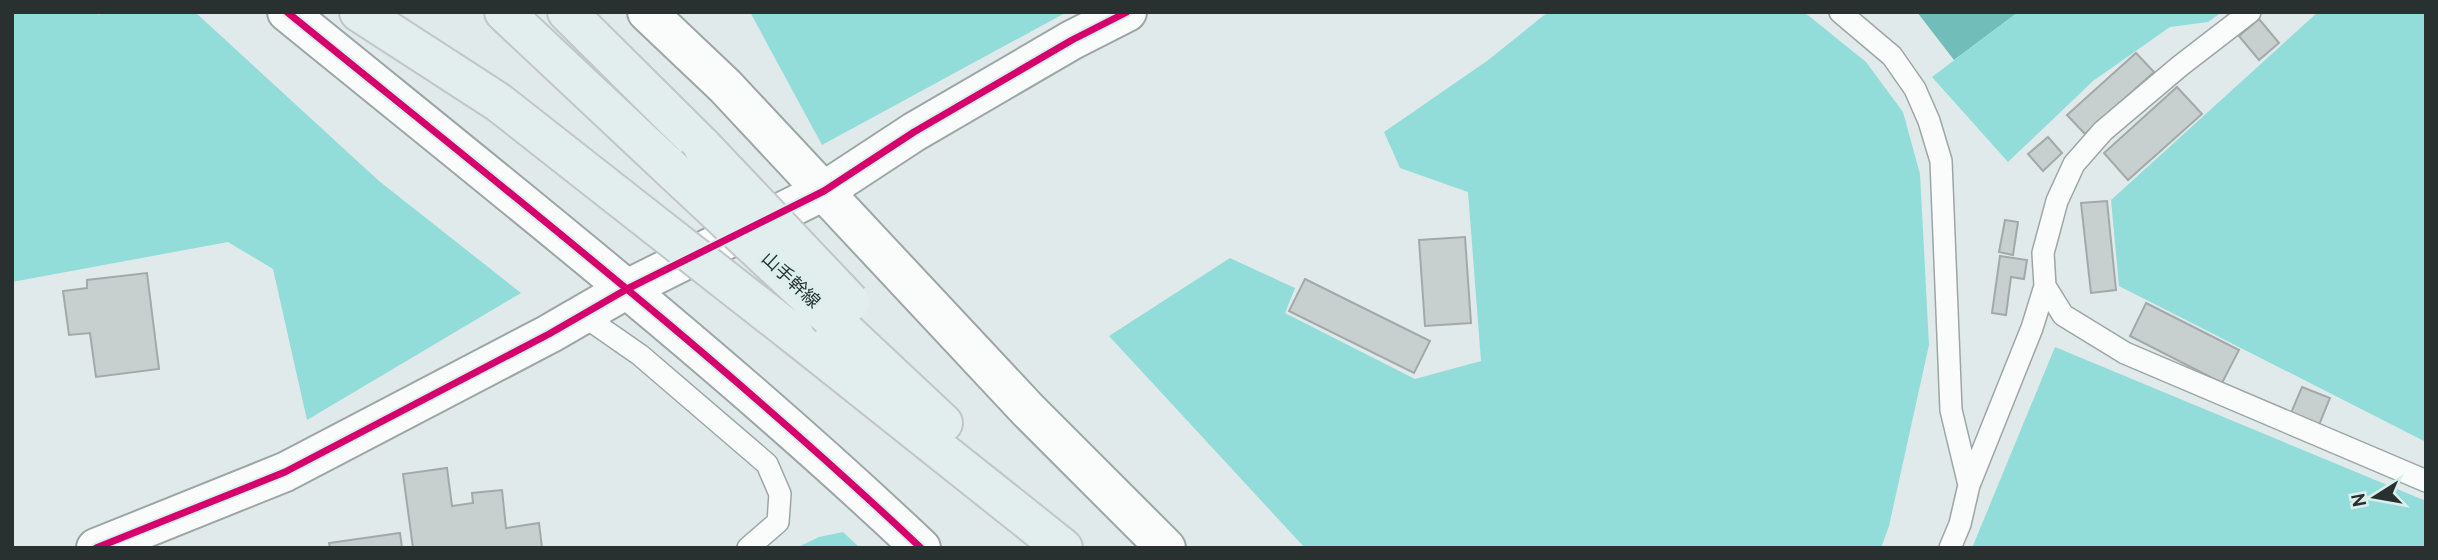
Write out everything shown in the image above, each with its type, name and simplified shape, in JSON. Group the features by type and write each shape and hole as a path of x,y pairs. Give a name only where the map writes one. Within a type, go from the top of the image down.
{"main road":[{"path":"359,12 498,102 1063,548"},
{"name":"山手幹線","path":"504,12 668,166 840,309 1005,480 1078,548"},
{"path":"567,12 703,148 840,309"}],"street":[{"path":"287,12 627,289 778,417 921,548"},
{"path":"647,12 725,86 1028,410 1166,548"},
{"path":"96,548 285,472 549,334 627,289 824,191 914,132 1072,40 1127,12"}],"lane":[{"path":"1840,12 1892,56 1914,89 1929,121 1941,161 1951,410 1969,485"},
{"path":"1950,548 1960,524 1969,485 2032,328 2045,286 2043,253 2057,201 2074,164 2103,131 2250,12"},
{"path":"2045,286 2063,315 2125,353 2426,481"},
{"path":"581,314 640,355 767,464 779,495 778,522 748,548"}],"shaded area":[{"path":"12,12 97,12 99,15 103,12 195,12 379,181 521,293 307,420 273,269 228,242 12,282"},
{"path":"750,12 1067,12 822,145"},
{"path":"1548,12 1804,12 1866,62 1903,112 1920,174 1929,345 1889,526 1881,548 1305,548 1109,336 1230,258 1295,288 1285,313 1415,379 1481,361 1468,192 1400,168 1384,132 1487,61"},
{"path":"1917,12 2018,12 1954,60"},
{"path":"2018,12 2222,12 2208,22 2170,27 2093,81 2008,162 1932,77"},
{"path":"2318,12 2426,12 2426,442 2119,286 2111,200"},
{"path":"2055,347 2426,501 2426,548 1972,548"},
{"path":"843,532 860,548 796,548 819,537"}],"building":[{"path":"2259,19 2279,43 2259,60 2239,36"},
{"path":"2136,53 2154,72 2085,134 2067,115"},
{"path":"2177,87 2202,114 2128,180 2104,153"},
{"path":"2048,137 2062,153 2043,171 2028,154"},
{"path":"2107,201 2116,290 2091,293 2081,203"},
{"path":"2005,220 2018,222 2013,255 1999,252"},
{"path":"1465,237 1471,323 1425,326 1419,240"},
{"path":"2000,256 2027,260 2024,279 2011,277 2006,315 1992,313"},
{"path":"147,273 159,369 96,377 90,333 69,335 63,291 87,288 87,280"},
{"path":"1305,279 1430,341 1414,373 1289,311"},
{"path":"2146,303 2239,350 2222,383 2130,336"},
{"path":"2302,387 2330,398 2319,425 2291,413"},
{"path":"447,468 452,506 473,503 472,493 502,490 506,528 539,523 542,548 413,548 403,474"},
{"path":"400,533 402,548 330,548 329,543"}],"cycle path":[{"path":"287,12 689,341 921,548"},
{"path":"96,548 285,472 549,334 627,289 824,191 914,132 1072,40 1127,12"}]}
